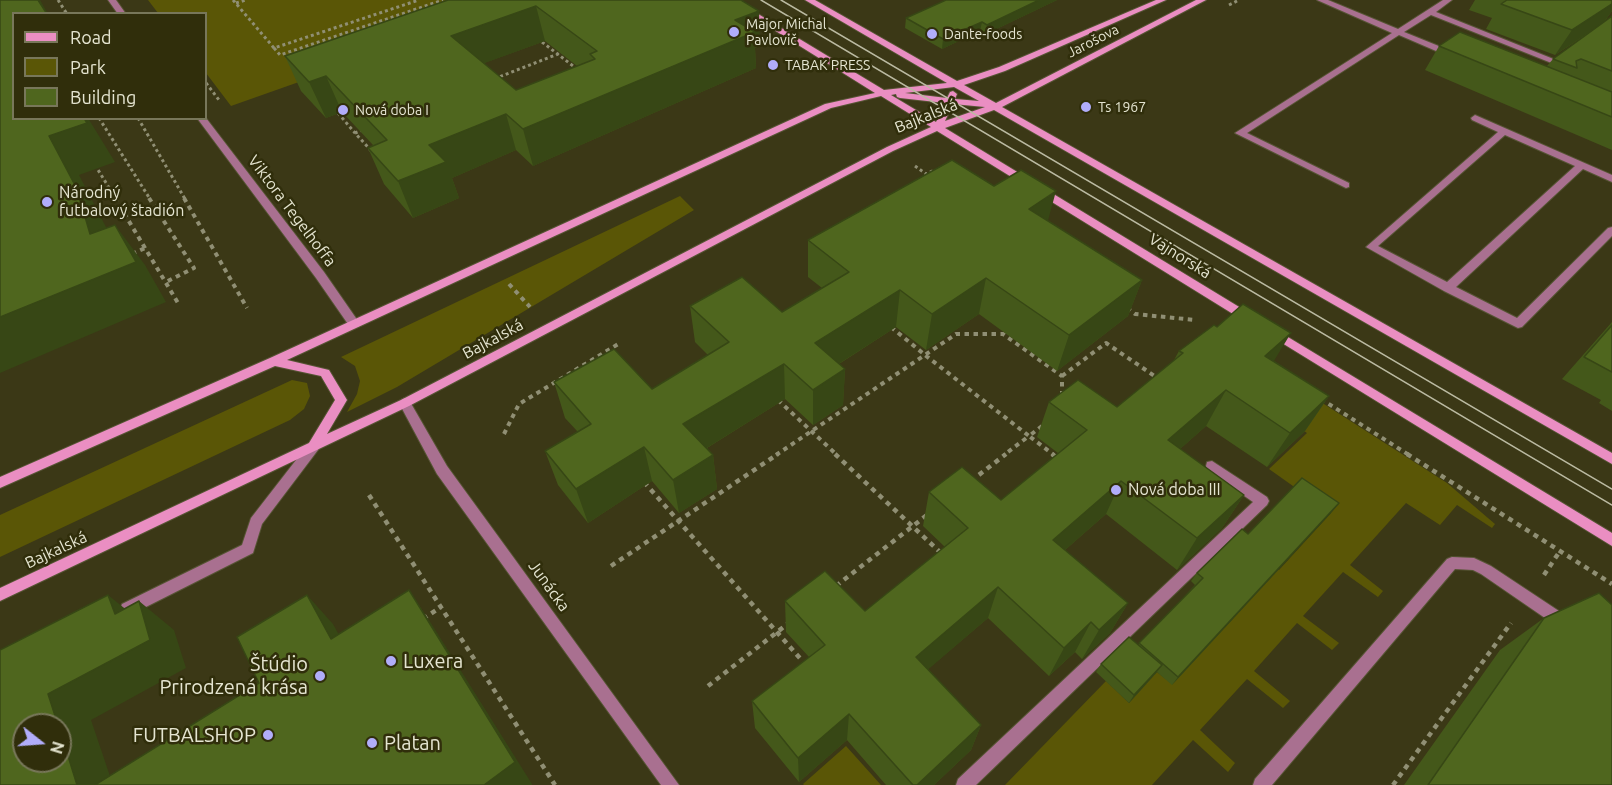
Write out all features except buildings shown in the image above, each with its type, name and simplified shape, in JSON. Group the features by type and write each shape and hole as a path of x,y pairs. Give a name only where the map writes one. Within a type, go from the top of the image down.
{"main road":[{"name":"Vajnorská","path":"730,0 1612,540"},
{"path":"809,0 1612,459"},
{"name":"Jarošova","path":"957,84 1002,69 1162,0"},
{"name":"Jarošova","path":"997,106 1202,0"},
{"name":"Bajkalská","path":"0,483 274,361 828,106 884,93 957,84"},
{"path":"938,127 957,84"},
{"path":"884,93 997,106"},
{"name":"Bajkalská","path":"0,595 405,403 890,148 938,127 997,106"},
{"path":"274,361 325,373 342,400 314,446"}],"street":[{"path":"1321,0 1462,58"},
{"path":"1346,185 1240,133 1400,33 1448,0"},
{"path":"1430,12 1553,64 1566,55"},
{"path":"1475,118 1612,179"},
{"name":"Viktora Tegelhoffa","path":"202,120 320,275 354,324"},
{"path":"1504,131 1371,247 1518,324 1612,230"},
{"path":"1448,288 1582,165"},
{"name":"Junácka","path":"405,403 442,470 671,785"},
{"path":"114,616 248,549 256,522 314,446"},
{"path":"964,785 1262,501 1212,466"},
{"path":"1261,785 1452,563 1480,567 1575,630"}],"path":[{"path":"246,0 235,2 280,55 443,0"},
{"path":"274,48 419,0"},
{"path":"430,0 434,3"},
{"path":"355,134 630,26 657,45 376,156"},
{"path":"542,42 592,81"},
{"path":"475,77 491,92"},
{"path":"499,98 515,112"},
{"path":"338,113 384,164"},
{"path":"100,120 194,268 166,282"},
{"path":"139,120 247,308"},
{"path":"91,159 178,303"},
{"path":"127,257 145,248"},
{"path":"489,261 550,327"},
{"path":"1118,302 1135,314 1197,320"},
{"path":"886,323 1062,462"},
{"path":"1003,334 1011,327"},
{"path":"611,566 956,334 1003,334 1062,376"},
{"path":"1099,338 1166,384"},
{"path":"504,434 519,405 620,343"},
{"path":"1062,376 1106,343"},
{"path":"1062,376 1062,400"},
{"path":"773,396 945,557"},
{"path":"966,485 1045,424"},
{"path":"641,479 809,668"},
{"path":"369,495 555,785"},
{"path":"831,590 931,513"},
{"path":"1393,785 1529,599 1560,551"},
{"path":"421,620 441,607"},
{"path":"708,686 795,618"}],"green space":[{"path":"148,0 531,0 231,106 207,74 207,12 157,12"},
{"path":"680,196 694,210 397,387 347,412 357,394 360,381 355,366 341,357"},
{"path":"1271,370 1447,483 1495,524 1492,528 1457,505 1440,525 1406,503 1350,565 1383,591 1378,597 1343,572 1303,616 1339,643 1332,650 1297,623 1254,671 1290,701 1283,708 1247,679 1200,730 1235,763 1228,772 1193,740 1152,785 1005,785 1106,681 1129,703 1157,672 1172,684 1242,543 1279,570 1331,513 1269,469 1307,433 1248,392"},
{"path":"292,380 307,383 310,396 304,409 290,420 0,557 0,515"},
{"path":"846,746 881,785 803,784"}],"tram line":[{"path":"761,0 1612,505"},
{"path":"781,0 1612,489"}],"place":[{"name":"Major Michal Pavlovič","path":"734,32"},
{"name":"Dante-foods","path":"932,34"},
{"name":"TABAK PRESS","path":"773,65"},
{"name":"Ts 1967","path":"1086,107"},
{"name":"Nová doba I","path":"343,110"},
{"name":"Národný futbalový štadión","path":"47,202"},
{"name":"Nová doba III","path":"1116,490"},
{"name":"Luxera","path":"391,661"},
{"name":"Štúdio Prirodzená krása","path":"320,676"},
{"name":"FUTBALSHOP","path":"268,735"},
{"name":"Platan","path":"372,743"}]}
